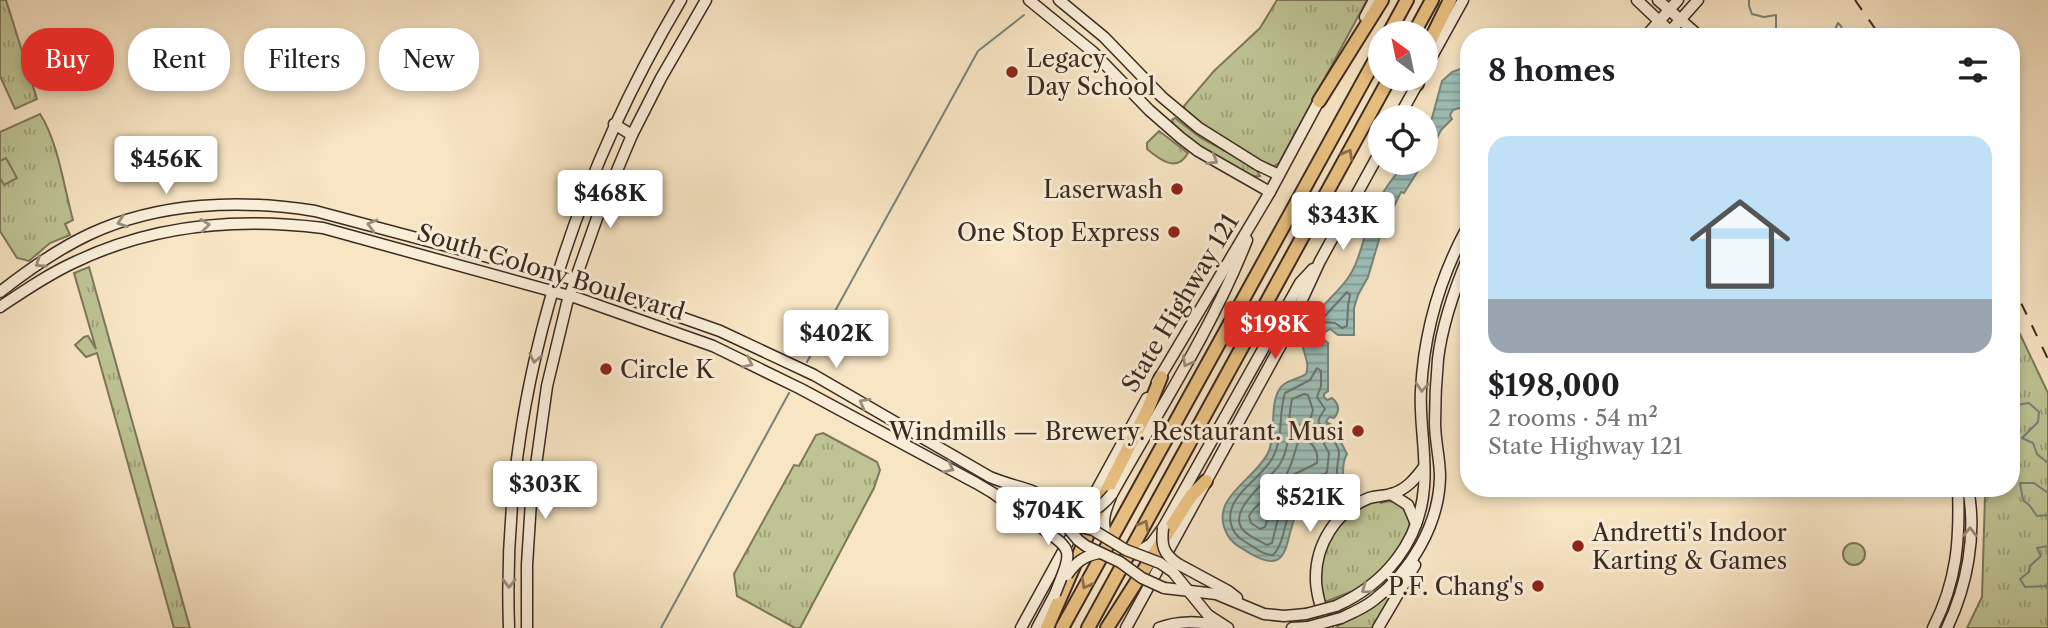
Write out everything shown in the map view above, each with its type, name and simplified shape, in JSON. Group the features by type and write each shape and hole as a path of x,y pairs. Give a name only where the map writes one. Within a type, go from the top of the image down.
{"highway":[{"path":"1319,101 1382,0"},
{"path":"1396,21 1407,0"},
{"path":"1421,21 1432,0"},
{"path":"1438,24 1450,0"},
{"path":"1062,628 1368,73"},
{"path":"1088,628 1382,91"},
{"path":"1047,628 1109,486 1161,377"},
{"path":"1107,628 1191,496 1206,481"}],"main road":[{"path":"509,628 512,499 519,440 551,291 578,212 614,124 681,0"},
{"path":"527,628 531,501 549,376 559,329 602,206 632,135 706,0"},
{"path":"1029,0 1093,52 1149,110 1181,138 1198,151 1270,192"},
{"path":"1059,0 1104,37 1162,97 1199,128 1279,175"},
{"name":"State Highway 121","path":"1021,628 1150,394 1259,212 1374,0"},
{"path":"1438,45 1463,0"},
{"path":"1637,0 1666,28"},
{"path":"1658,0 1689,28"},
{"path":"1653,28 1678,0"},
{"path":"1675,28 1698,0"},
{"path":"614,124 632,135"},
{"path":"1126,628 1282,343 1320,261 1368,174"},
{"name":"South Colony Boulevard","path":"0,292 60,250 90,234 134,218 180,209 226,205 286,206 315,211 575,280 720,331 814,375 990,477 1079,512 1089,513 1103,505 1112,494"},
{"path":"1107,539 1103,517 1112,494 1212,318 1259,212"},
{"name":"South Colony Boulevard","path":"0,307 55,272 106,248 176,229 240,222 283,223 344,232 569,296 642,320 713,346 802,389 985,488 1058,540 1068,552 1069,560 1055,594"},
{"path":"1036,493 1055,511 1078,540 1164,588 1216,594 1264,614 1284,616 1306,614 1336,606 1362,593 1388,570 1409,541 1416,524 1424,485 1421,391 1431,319 1443,279 1460,243"},
{"path":"1135,554 1151,544 1163,528 1300,283 1320,261"},
{"path":"1378,628 1432,537 1442,494 1435,425 1438,356 1460,277"},
{"path":"1431,319 1446,322"},
{"path":"713,346 720,331"},
{"path":"905,445 914,431"},
{"path":"1327,628 1316,578 1317,558 1324,540 1334,524 1350,509 1367,499 1391,494 1410,484 1424,467"},
{"path":"1292,628 1308,627 1341,618 1372,601 1391,585 1419,549 1434,513 1440,477"},
{"path":"1391,494 1408,505 1416,524"},
{"path":"1947,628 1954,613 1960,573 1958,497"},
{"path":"1933,628 1970,553 1970,497"},
{"path":"1029,520 1064,523 1093,530 1135,554 1228,591 1245,605"},
{"path":"1163,528 1161,542 1164,552 1199,607 1224,626"},
{"path":"1037,628 1075,564 1100,552"},
{"path":"1158,628 1183,621 1224,626"}],"green space":[{"path":"0,0 6,0 21,48 21,91 34,91 37,99 15,109 0,76"},
{"path":"1277,0 1367,0 1279,163 1272,167 1231,146 1185,112 1184,106 1214,71 1260,28"},
{"path":"40,114 56,151 73,220 65,224 70,235 50,243 29,261 17,258 0,231 0,132"},
{"path":"1175,118 1201,138 1255,167 1260,176 1241,171 1216,157 1174,126 1172,120"},
{"path":"1159,131 1188,153 1184,159 1168,163 1147,149 1147,143"},
{"path":"6,158 17,178 4,185 0,178 0,161"},
{"path":"89,267 190,628 174,628 97,353 86,357 75,345 88,336 96,349 74,273"},
{"path":"2020,334 2048,393 2048,628 1967,628 1982,597 1985,497 2020,497"},
{"path":"823,433 877,462 880,470 874,488 800,628 795,628 737,596 734,574 794,465 799,466 816,435"},
{"path":"1380,500 1381,503 1398,503 1406,510 1408,533 1402,546 1383,569 1361,588 1352,594 1350,592 1325,602 1321,568 1330,539 1350,516"},
{"path":"1854,543 1862,546 1865,554 1862,562 1854,565 1846,562 1843,554 1846,546"},
{"path":"1392,590 1396,593 1375,628 1336,628 1375,605"}],"water":[{"path":"1460,69 1460,108 1453,110 1450,115 1452,119 1438,136 1438,105 1436,105 1442,81"},
{"path":"1396,175 1415,175 1404,193 1401,192 1381,233 1368,277 1354,308 1354,335 1338,335 1330,329 1325,332 1323,339 1328,343 1328,391 1324,397 1327,400 1332,398 1338,408 1334,418 1329,417 1326,422 1332,425 1347,454 1342,480 1334,490 1314,494 1301,505 1294,519 1286,549 1279,558 1269,561 1251,554 1232,540 1223,521 1224,510 1228,500 1268,453 1272,438 1274,404 1279,390 1287,382 1306,374 1307,364 1302,343 1306,329 1316,313 1343,285 1352,271 1376,205"}],"waterway":[{"path":"1749,0 1752,14 1764,17 1776,15 1776,28"},
{"path":"807,362 978,51 1024,15"},
{"path":"1836,28 1838,23 1842,28"},
{"path":"661,628 789,393"},
{"path":"2020,404 2029,403 2039,412 2038,422 2022,438 2033,443 2037,454 2048,463"},
{"path":"2048,493 2034,483 2020,483 2023,500 2037,516 2048,515"},
{"path":"2048,546 2037,548 2041,556 2020,579 2025,587 2046,586 2048,589"}],"railway":[{"path":"1855,0 1875,28"},
{"path":"2020,301 2048,359"}],"place":[{"name":"Legacy Day School","path":"1012,72"},
{"name":"Laserwash","path":"1177,189"},
{"name":"One Stop Express","path":"1174,232"},
{"name":"Circle K","path":"606,369"},
{"name":"Windmills — Brewery. Restaurant. Musi","path":"1358,431"},
{"name":"Andretti's Indoor Karting & Games","path":"1578,546"},
{"name":"P.F. Chang's","path":"1538,586"}]}
